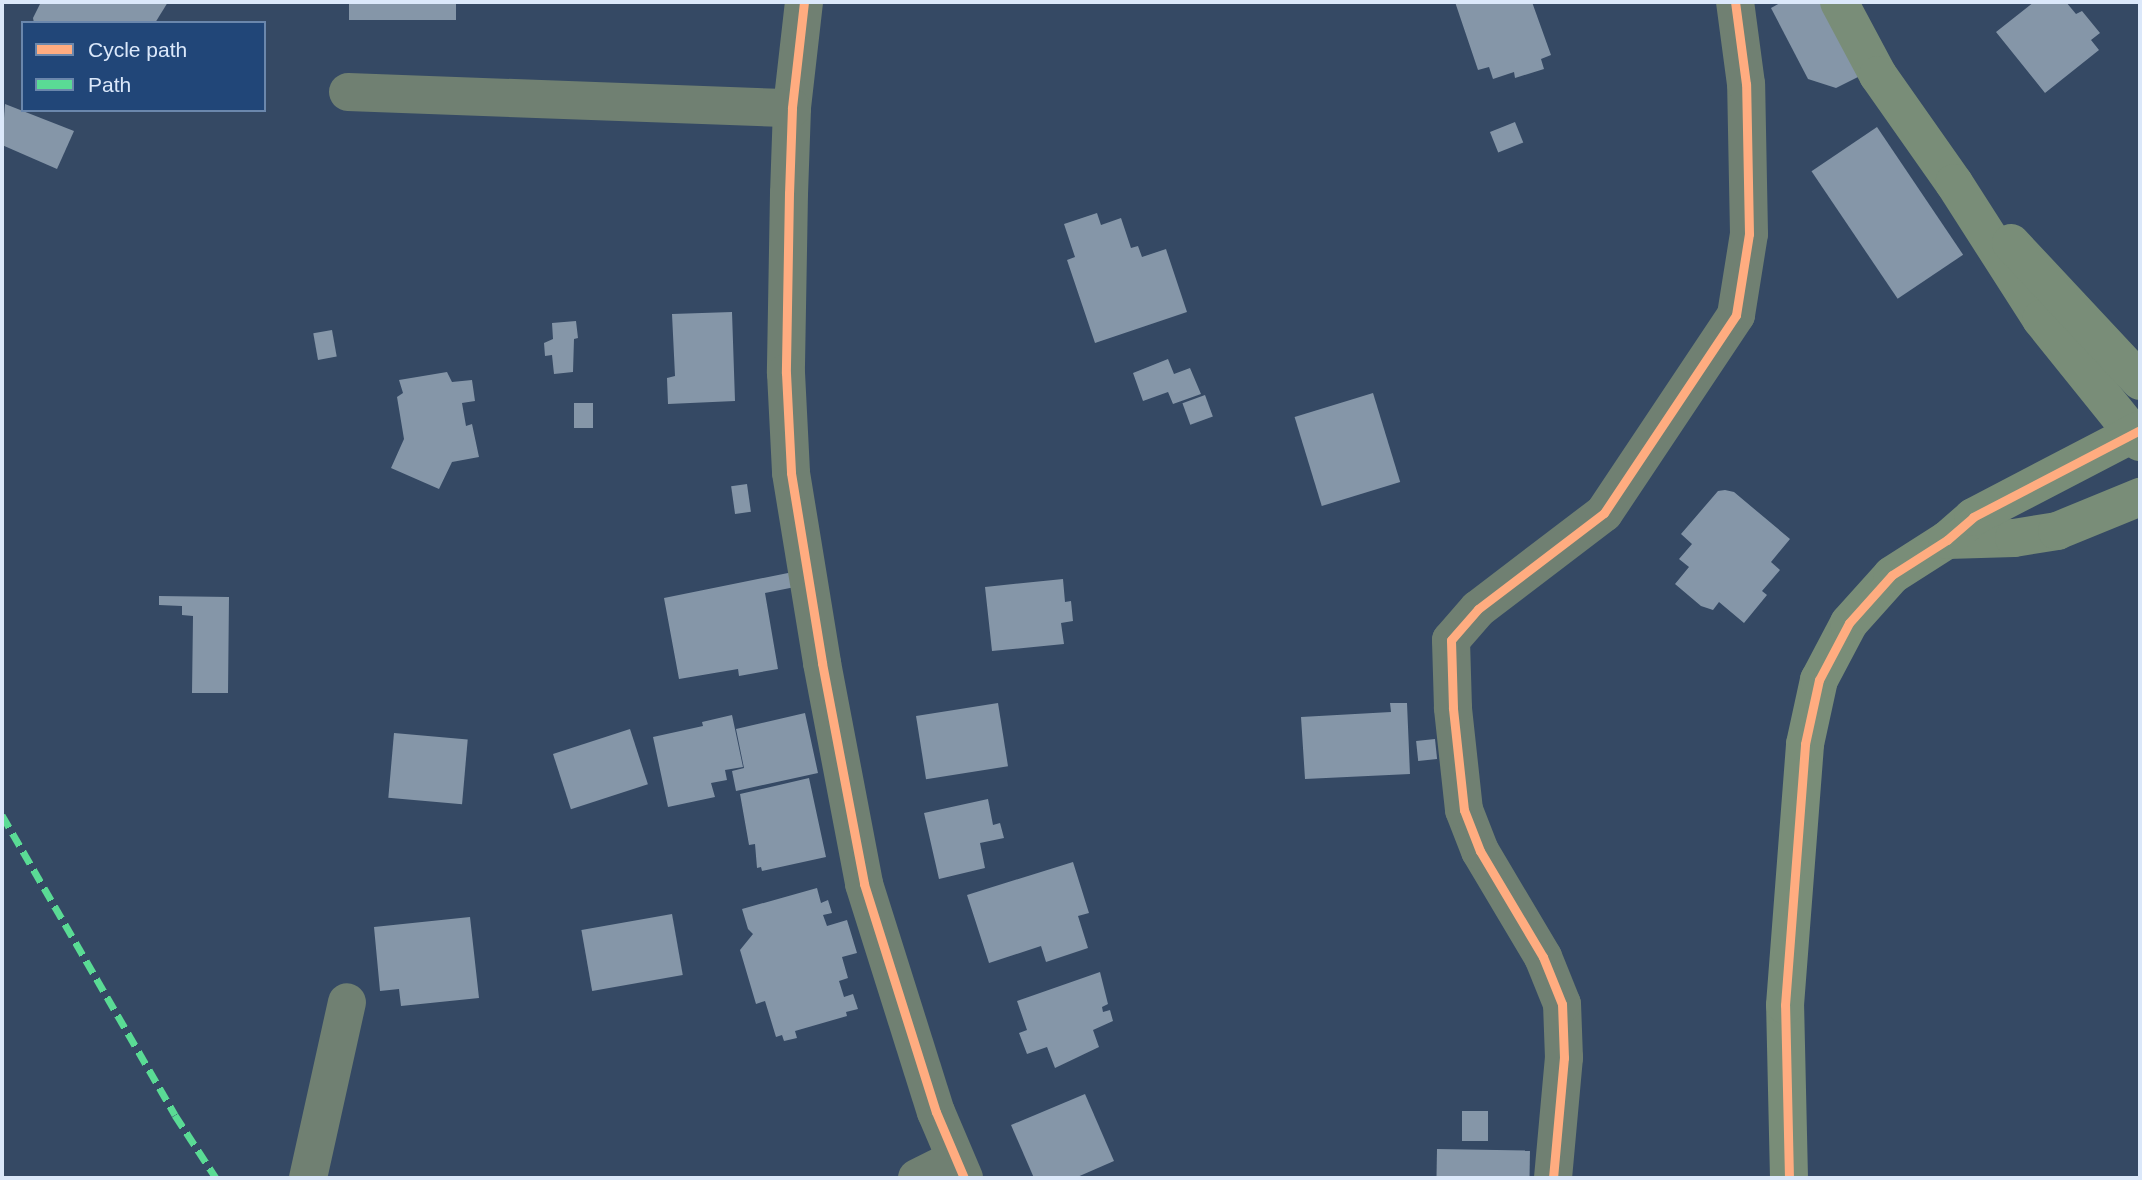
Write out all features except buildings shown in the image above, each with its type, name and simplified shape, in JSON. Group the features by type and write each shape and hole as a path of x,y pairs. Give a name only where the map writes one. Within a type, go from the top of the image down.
{"street":[{"path":"804,2 792,108 786,373 791,473 822,663 864,884 936,1112 960,1169 917,1178"},
{"path":"1553,1178 1564,1058 1562,1004 1543,957 1480,851 1464,810 1453,708 1451,640 1478,609 1604,513 1736,315 1749,234 1746,84 1735,2"},
{"path":"1789,1178 1785,1005 1805,744 1819,680 1849,623 1892,575 1947,540 1973,517 2000,501 2138,435 2041,319 1954,183 1878,75 1839,2"},
{"path":"348,92 792,108"},
{"path":"1954,183 2140,381"},
{"path":"1947,540 2014,538 2057,531 2140,497"},
{"path":"307,1178 347,1002"}],"marked path":[{"path":"2,815 175,1115 216,1178"}],"cycle path":[{"path":"804,2 792,108 789,193 786,373 791,473 822,663 864,884 936,1112 964,1178"},
{"path":"1553,1178 1564,1058 1562,1004 1543,957 1480,851 1464,810 1453,708 1451,640 1478,609 1604,513 1736,315 1749,234 1746,84 1735,2"},
{"path":"1789,1178 1785,1005 1805,744 1819,680 1849,623 1892,575 1947,540 1973,517 2140,430"}]}
